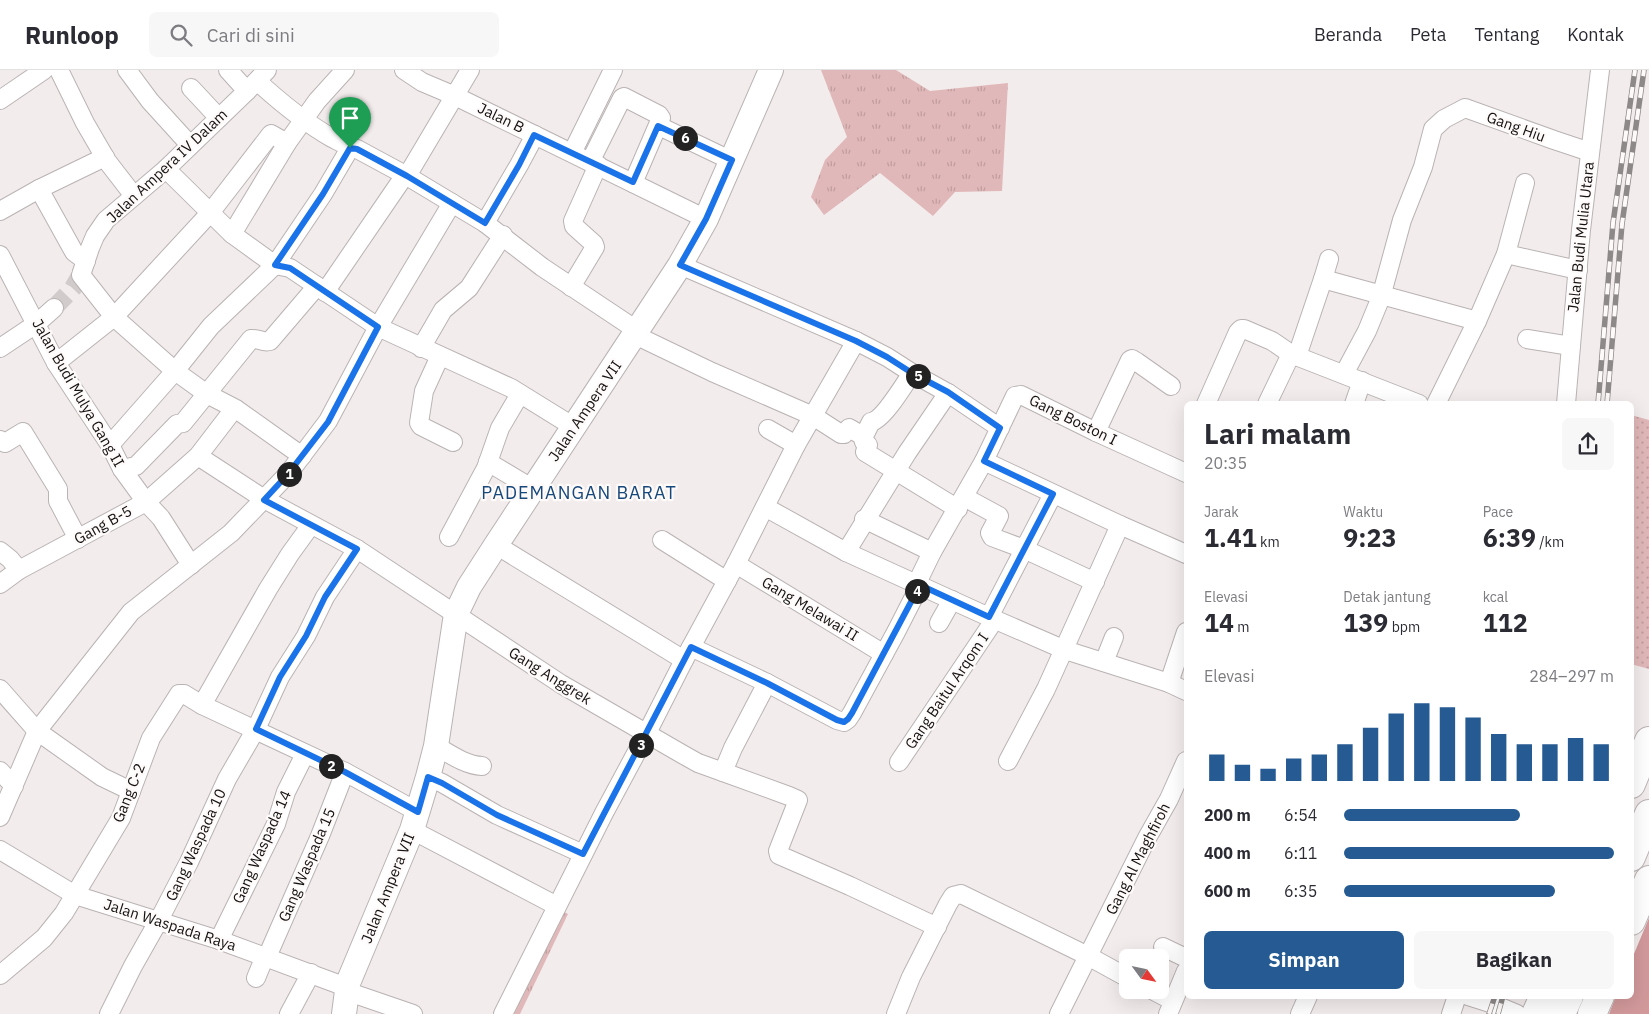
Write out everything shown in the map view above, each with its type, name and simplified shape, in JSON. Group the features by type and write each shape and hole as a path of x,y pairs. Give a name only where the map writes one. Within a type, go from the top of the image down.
{"highway":[{"path":"1634,777 1649,741"},
{"path":"1634,842 1649,807"},
{"path":"1634,850 1649,814"},
{"path":"1634,915 1649,880"},
{"path":"1536,1014 1543,999"},
{"path":"1561,1014 1568,999"},
{"path":"1566,1014 1572,999"},
{"path":"1592,1014 1599,999"}],"street":[{"path":"0,100 44,70"},
{"path":"59,70 84,123 105,157 134,196"},
{"path":"127,70 150,101 190,144"},
{"path":"228,70 257,81 304,120 350,148 357,149 406,175 485,223 503,235 538,264 637,333 712,372 813,416 843,434 848,428 863,436"},
{"path":"232,234 287,143 317,101 346,70"},
{"name":"Jalan B","path":"404,70 422,82 455,96 706,219"},
{"path":"122,469 136,466 178,424 183,423 251,339 263,342 270,341 321,289 406,175 470,70"},
{"path":"572,153 613,70"},
{"name":"Jalan Ampera VII","path":"345,998 415,821 428,777 436,746 456,614 469,587 680,265 706,219 771,70"},
{"name":"Jalan Budi Mulia Utara","path":"1566,401 1590,152 1600,70"},
{"name":"Jalan Ampera IV Dalam","path":"83,269 95,236 106,220 166,169 257,81"},
{"path":"191,88 218,118"},
{"path":"571,287 595,247 574,226 573,221 594,164 623,97 659,115 661,118 633,182"},
{"name":"Gang Hiu","path":"1381,296 1402,220 1423,166 1433,129 1444,119 1465,108 1590,152"},
{"path":"658,126 732,160"},
{"path":"56,363 114,317 210,212 271,134 287,143"},
{"path":"485,223 534,135"},
{"path":"110,445 175,371 211,326 275,265 323,194 350,148"},
{"path":"0,211 38,189 105,157"},
{"path":"166,169 232,234 275,265 290,268 378,327 520,394 574,427"},
{"path":"1437,401 1477,321 1506,254 1525,183"},
{"path":"38,189 83,269 114,317 175,371 302,456"},
{"path":"0,817 37,731 131,612 231,533 288,474 328,422 378,327 452,203"},
{"path":"421,348 443,310 469,288 503,235"},
{"path":"1506,254 1578,270"},
{"name":"Jalan Budi Mulya Gang II","path":"0,255 5,277 36,324 56,363 110,445 122,469 146,502 161,518 191,565"},
{"path":"1269,401 1294,355 1323,279 1328,259"},
{"path":"680,265 856,341 948,392 1000,428"},
{"path":"1323,279 1477,321"},
{"path":"1344,374 1367,331 1381,296"},
{"path":"0,348 36,324 54,308"},
{"path":"1207,401 1241,329 1272,341 1294,355 1411,401"},
{"path":"1527,339 1571,346"},
{"path":"502,1014 796,445 856,341"},
{"path":"440,356 424,391 419,422 421,426 453,442"},
{"path":"1096,432 1130,360 1132,359 1137,362 1171,386"},
{"path":"912,373 888,409 875,422 871,422 863,436 864,442 868,445 866,452 896,470 961,503 999,516 990,533 992,537 1024,549 1094,582"},
{"path":"1355,401 1362,381"},
{"path":"846,552 864,519 948,392"},
{"path":"449,538 488,462 500,428 520,394"},
{"name":"Gang Boston I","path":"767,683 837,720 844,722 848,719 884,654 932,552 984,461 1015,396 1021,395 1096,432 1184,468"},
{"name":"Gang B-5","path":"0,584 19,570 146,502 198,456 234,409"},
{"path":"768,430 796,445"},
{"path":"0,440 5,443 23,432 58,489 58,501 78,539"},
{"name":"Gang Anggrek","path":"198,456 264,500 357,549 560,684 646,734 698,763 798,800 778,851 779,855 937,927"},
{"path":"984,461 1184,553"},
{"path":"488,462 533,490"},
{"name":"Gang Baitul Arqom I","path":"899,762 992,618 1024,549 1053,494"},
{"path":"765,507 846,552 1065,650 1169,683 1184,690"},
{"path":"864,519 932,552"},
{"path":"311,525 268,589 202,705 345,772 415,821 557,906"},
{"path":"1008,761 1038,708 1120,525"},
{"path":"662,540 727,581"},
{"path":"496,545 687,653 767,683 733,748 723,772"},
{"name":"Gang Waspada 10","path":"109,1014 133,966 160,920 227,779 256,729 280,677 306,636 325,597 357,549"},
{"path":"0,551 19,570"},
{"name":"Gang Melawai II","path":"736,564 884,654"},
{"path":"939,623 952,600"},
{"path":"1104,662 1114,637"},
{"path":"1169,683 1184,638"},
{"path":"0,689 37,731 102,777 130,791"},
{"name":"Gang C-2","path":"0,975 44,938 64,913 121,818 151,738 179,694 184,694 202,705"},
{"path":"436,746 473,765 482,766"},
{"name":"Gang Waspada 14","path":"219,940 276,824 286,792 305,754"},
{"name":"Gang Al Maghfiroh","path":"1059,1014 1147,838 1169,799 1184,765"},
{"path":"0,771 14,786"},
{"name":"Gang Waspada 15","path":"256,978 320,836 345,772"},
{"path":"428,777 497,815 583,854"},
{"name":"Jalan Waspada Raya","path":"0,850 75,895 160,920 312,973 345,998 413,1014"},
{"path":"896,1014 911,977 953,896 960,894 1119,973"},
{"path":"1163,947 1184,957"},
{"path":"289,1014 312,973"},
{"path":"1162,999 1171,1008 1184,976"},
{"path":"1300,1014 1307,999"},
{"path":"1450,1014 1456,999"},
{"path":"1477,999 1517,1014"}],"green space":[{"path":"821,70 896,70 930,91 1008,83 1002,191 955,192 933,216 880,173 824,215 811,197 825,160 847,137"},
{"path":"1634,416 1649,420 1649,669 1634,665"},
{"path":"557,908 568,914 520,1014 503,1014"}],"shaded area":[{"path":"1649,918 1649,1014 1609,1014 1615,999 1634,999 1634,954"}],"tunnel":[{"path":"54,308 73,288 82,272"}],"railway":[{"path":"1598,401 1613,223 1635,70"},
{"path":"1607,401 1622,224 1644,70"},
{"path":"1489,1014 1494,999"},
{"path":"1498,1014 1502,999"}],"district":[{"name":"PADEMANGAN BARAT","path":"579,493"}],"route":[{"path":"658,126 732,160 706,219 680,265 856,341 948,392 1000,428 984,461 1053,494 989,617 920,585 846,722 837,720 767,683 691,647 583,854 497,815 428,777 418,812 345,772 256,729 280,677 306,636 325,597 357,549 264,500 288,474 328,422 378,327 290,268 275,265 323,194 350,148 357,149 407,176 485,223 534,135 633,182 658,126"}]}
